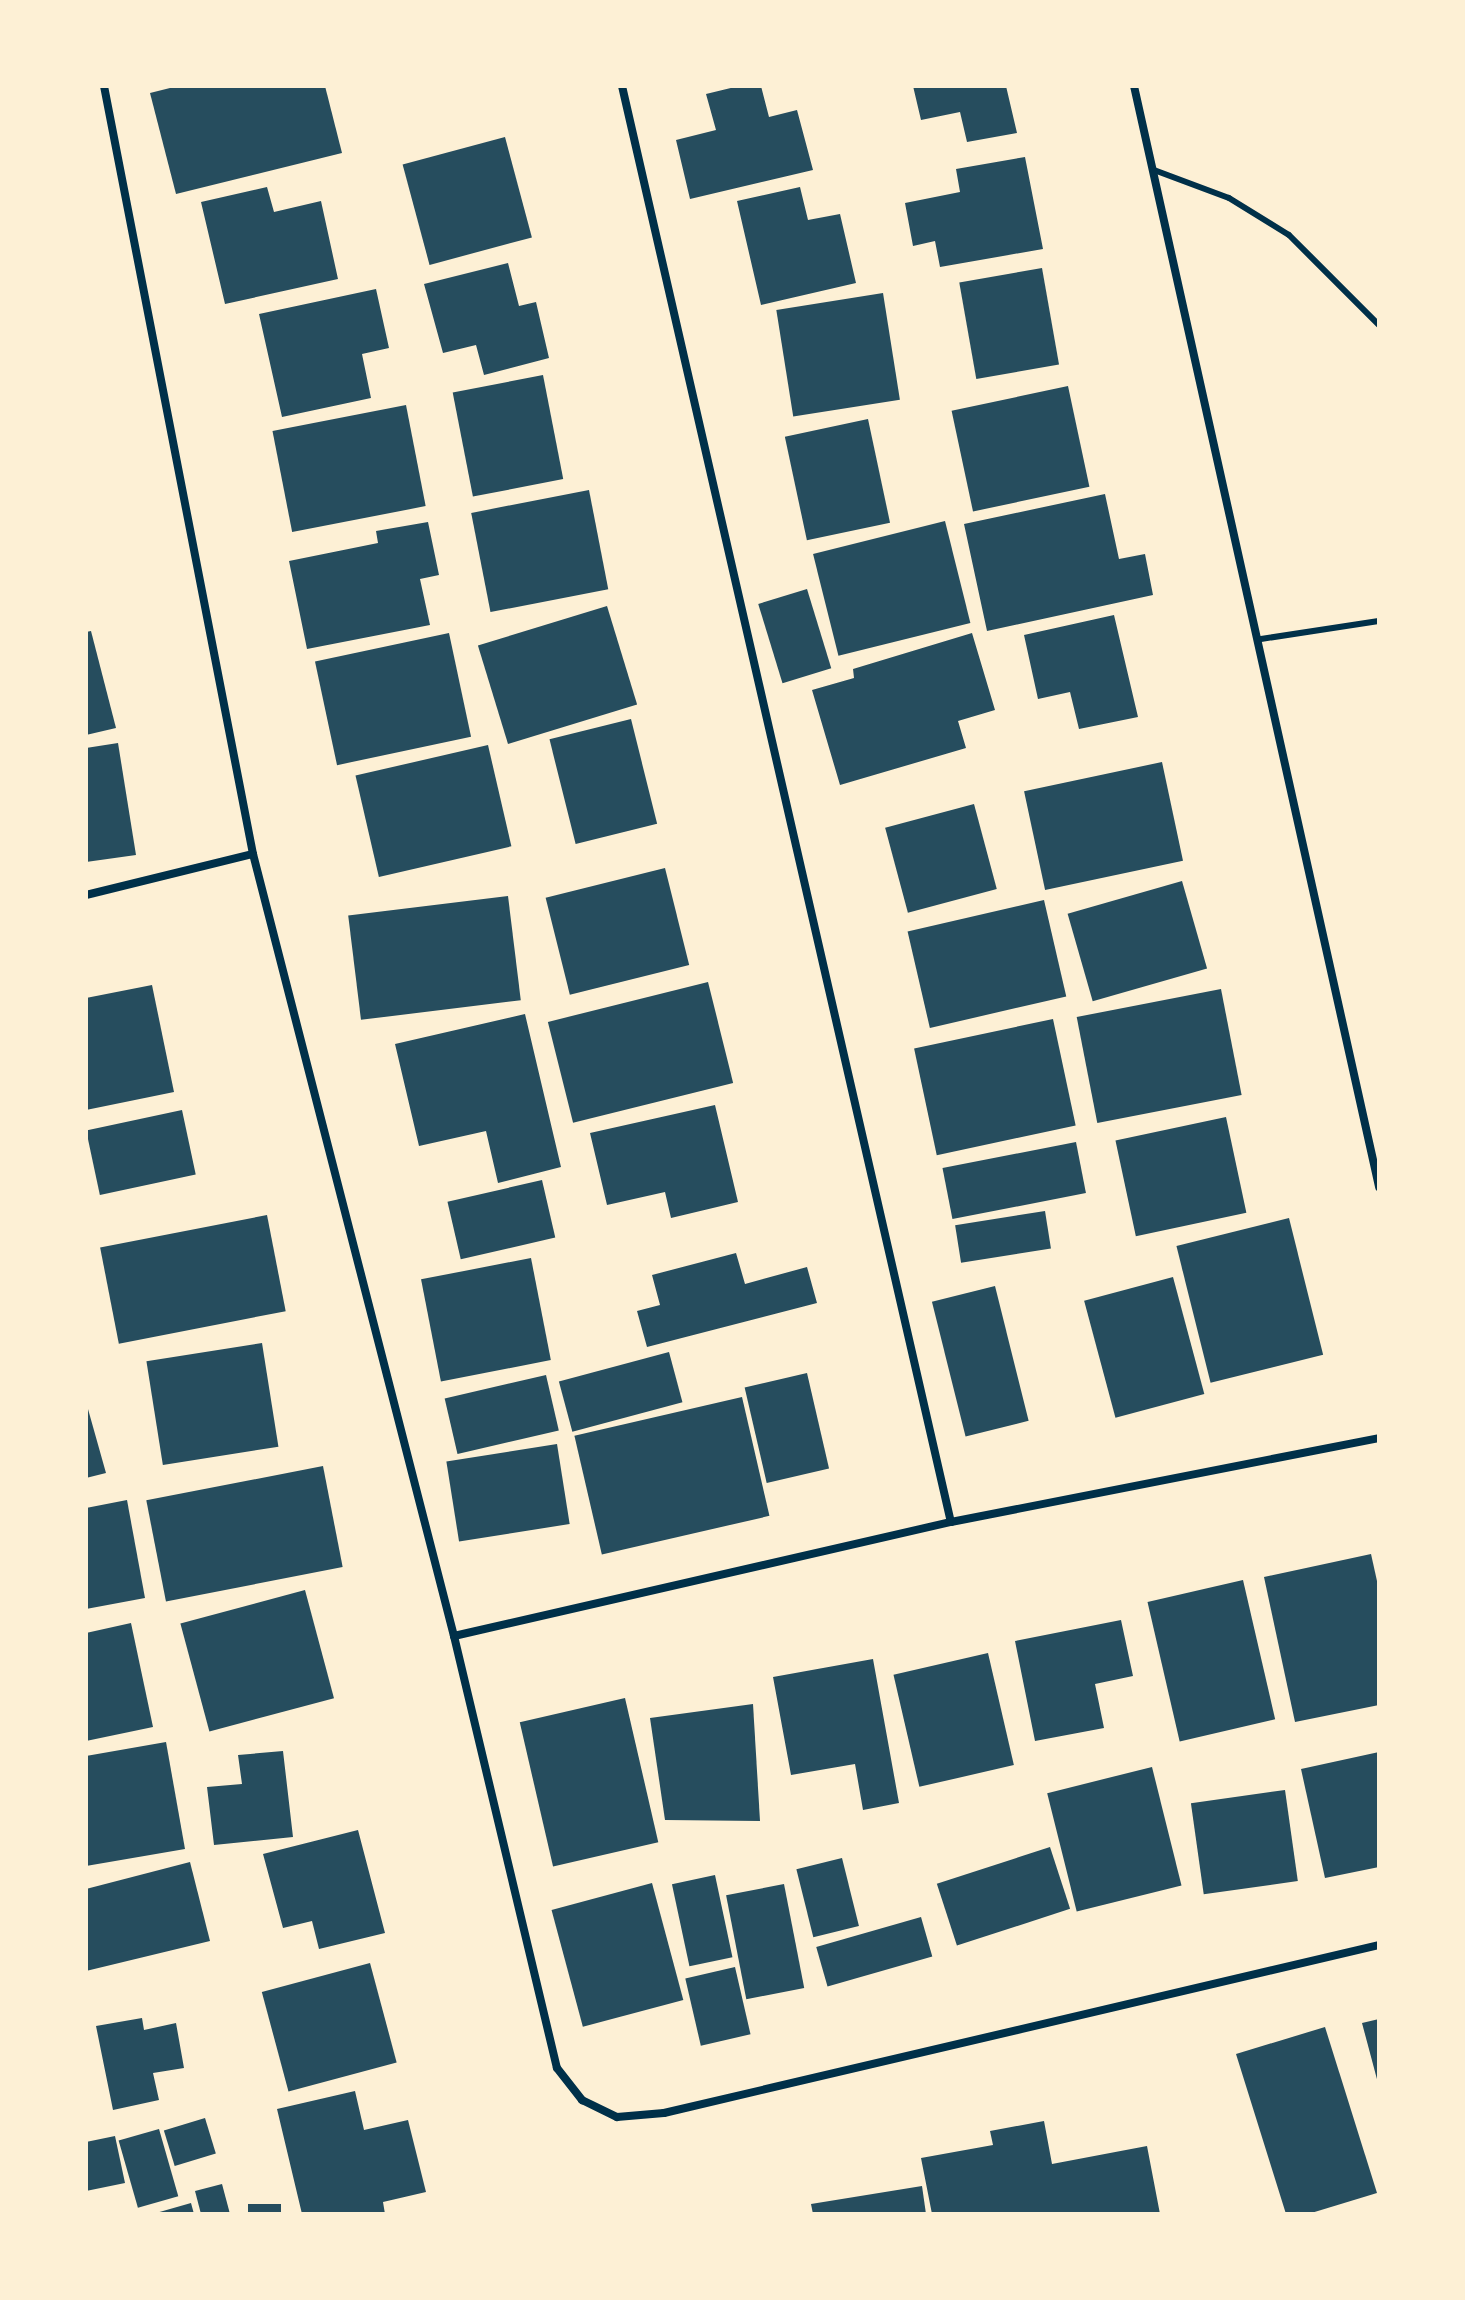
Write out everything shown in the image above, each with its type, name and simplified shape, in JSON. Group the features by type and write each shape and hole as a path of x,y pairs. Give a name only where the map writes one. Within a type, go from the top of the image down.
{"street":[{"path":"104,86 253,854 454,1636 557,2068 582,2100 617,2117 664,2113 1379,1945"},
{"path":"622,86 951,1522"},
{"path":"1134,86 1261,639 1379,1187"},
{"path":"86,895 253,854"},
{"path":"454,1636 951,1522 1379,1438"}],"lane":[{"path":"1154,170 1229,198 1289,235 1379,325"},
{"path":"1261,639 1379,621"}],"building":[{"path":"178,86 325,86 342,153 176,194 150,93"},
{"path":"739,86 761,86 769,117 797,110 813,170 690,199 676,140 716,130 706,94"},
{"path":"913,86 1006,86 1017,133 967,142 960,112 921,120"},
{"path":"505,137 532,237 430,265 403,164"},
{"path":"1025,157 1043,249 940,267 935,241 913,246 905,203 960,192 956,169"},
{"path":"267,187 274,212 321,201 338,279 225,304 201,202"},
{"path":"800,187 808,220 840,214 856,283 761,305 737,201"},
{"path":"508,263 519,306 536,302 549,358 484,375 476,345 443,353 424,284"},
{"path":"1042,268 1059,365 976,379 959,283"},
{"path":"376,289 389,348 362,354 371,398 282,417 259,314"},
{"path":"883,293 900,400 793,417 776,310"},
{"path":"543,375 563,479 473,497 453,393"},
{"path":"1068,386 1089,487 973,511 952,411"},
{"path":"406,405 426,506 292,532 272,431"},
{"path":"868,419 890,523 807,540 785,437"},
{"path":"589,490 608,589 490,612 471,513"},
{"path":"1105,494 1119,559 1145,554 1153,595 987,631 964,524"},
{"path":"945,521 970,623 838,656 813,554"},
{"path":"428,522 439,575 420,579 430,625 307,649 289,561 378,543 376,531"},
{"path":"807,589 831,668 782,683 758,604"},
{"path":"607,606 637,704 508,744 478,645"},
{"path":"1114,615 1138,717 1079,729 1070,692 1038,699 1024,635"},
{"path":"91,631 116,728 86,735 86,632"},
{"path":"449,633 471,737 337,765 315,661"},
{"path":"972,633 995,710 958,721 966,748 840,785 812,690 854,678 853,669"},
{"path":"631,719 657,824 576,844 549,739"},
{"path":"118,743 136,855 86,862 86,748"},
{"path":"488,745 511,846 379,877 355,776"},
{"path":"1162,762 1183,861 1045,890 1024,791"},
{"path":"974,804 997,889 908,913 885,828"},
{"path":"665,868 689,965 570,995 546,898"},
{"path":"1182,881 1207,968 1093,1001 1068,914"},
{"path":"508,896 521,1000 361,1020 348,916"},
{"path":"1044,900 1066,996 930,1028 908,931"},
{"path":"708,982 733,1083 573,1123 548,1022"},
{"path":"152,985 174,1092 86,1110 86,998"},
{"path":"1221,989 1242,1095 1097,1123 1077,1017"},
{"path":"525,1014 561,1167 498,1183 486,1131 419,1146 395,1044"},
{"path":"1053,1019 1076,1126 937,1155 914,1049"},
{"path":"715,1105 738,1202 671,1218 665,1192 607,1205 590,1133"},
{"path":"182,1110 196,1175 100,1195 86,1130"},
{"path":"1226,1117 1246,1213 1136,1236 1115,1140"},
{"path":"1076,1142 1086,1193 952,1219 942,1168"},
{"path":"542,1180 555,1237 461,1259 447,1202"},
{"path":"1045,1211 1051,1249 961,1263 955,1225"},
{"path":"267,1215 286,1311 119,1344 100,1247"},
{"path":"1289,1218 1323,1355 1211,1383 1176,1246"},
{"path":"736,1253 745,1284 807,1267 817,1303 647,1347 637,1311 660,1305 652,1275"},
{"path":"531,1258 551,1360 441,1381 421,1279"},
{"path":"1173,1277 1204,1394 1115,1418 1084,1301"},
{"path":"995,1286 1029,1421 966,1437 932,1302"},
{"path":"262,1343 278,1447 163,1465 146,1361"},
{"path":"669,1352 682,1402 572,1432 559,1382"},
{"path":"807,1373 829,1468 767,1483 745,1387"},
{"path":"546,1375 559,1431 457,1454 445,1398"},
{"path":"742,1397 769,1516 602,1555 574,1436"},
{"path":"86,1402 106,1473 86,1478"},
{"path":"557,1444 570,1524 459,1542 446,1462"},
{"path":"323,1466 343,1567 166,1601 146,1500"},
{"path":"127,1500 145,1598 86,1609 86,1508"},
{"path":"1371,1554 1379,1590 1379,1705 1295,1722 1264,1577"},
{"path":"1243,1580 1275,1719 1180,1741 1148,1602"},
{"path":"305,1590 334,1698 209,1732 180,1623"},
{"path":"1121,1620 1133,1676 1095,1684 1104,1728 1035,1741 1015,1641"},
{"path":"131,1623 153,1727 86,1741 86,1633"},
{"path":"988,1653 1014,1765 919,1787 893,1675"},
{"path":"873,1659 899,1803 863,1810 855,1764 791,1775 773,1677"},
{"path":"625,1698 658,1842 553,1867 520,1722"},
{"path":"753,1704 760,1821 665,1820 650,1718"},
{"path":"166,1742 185,1849 86,1866 86,1756"},
{"path":"283,1751 293,1837 214,1845 207,1787 242,1784 238,1755"},
{"path":"1379,1752 1379,1867 1325,1878 1301,1769"},
{"path":"1152,1767 1182,1885 1077,1912 1047,1793"},
{"path":"1285,1790 1298,1881 1204,1894 1191,1803"},
{"path":"358,1830 385,1933 319,1949 312,1921 283,1928 263,1854"},
{"path":"1050,1847 1070,1909 957,1946 937,1884"},
{"path":"842,1858 859,1926 813,1937 796,1869"},
{"path":"190,1862 210,1941 86,1971 86,1889"},
{"path":"715,1875 732,1957 689,1966 672,1884"},
{"path":"652,1883 683,2000 583,2027 552,1910"},
{"path":"784,1884 804,1988 746,1999 726,1895"},
{"path":"921,1917 932,1956 828,1986 816,1947"},
{"path":"370,1963 397,2062 288,2091 262,1992"},
{"path":"735,1967 751,2034 701,2046 685,1978"},
{"path":"142,2018 144,2030 176,2023 184,2068 153,2073 159,2100 113,2110 96,2026"},
{"path":"1379,2019 1379,2082 1378,2083 1362,2023"},
{"path":"1325,2027 1377,2193 1308,2214 1286,2214 1236,2054"},
{"path":"355,2091 364,2130 408,2120 426,2192 383,2202 385,2214 302,2214 277,2109"},
{"path":"205,2118 216,2153 175,2166 164,2131"},
{"path":"1044,2121 1052,2164 1147,2146 1160,2214 932,2214 921,2158 993,2145 990,2131"},
{"path":"159,2129 178,2196 138,2208 119,2141"},
{"path":"115,2136 125,2183 86,2191 86,2142"},
{"path":"222,2184 230,2214 201,2214 195,2191"},
{"path":"922,2186 926,2214 813,2214 811,2204"},
{"path":"191,2203 194,2214 156,2214 156,2213"},
{"path":"248,2204 281,2204 281,2214 248,2214"}]}
